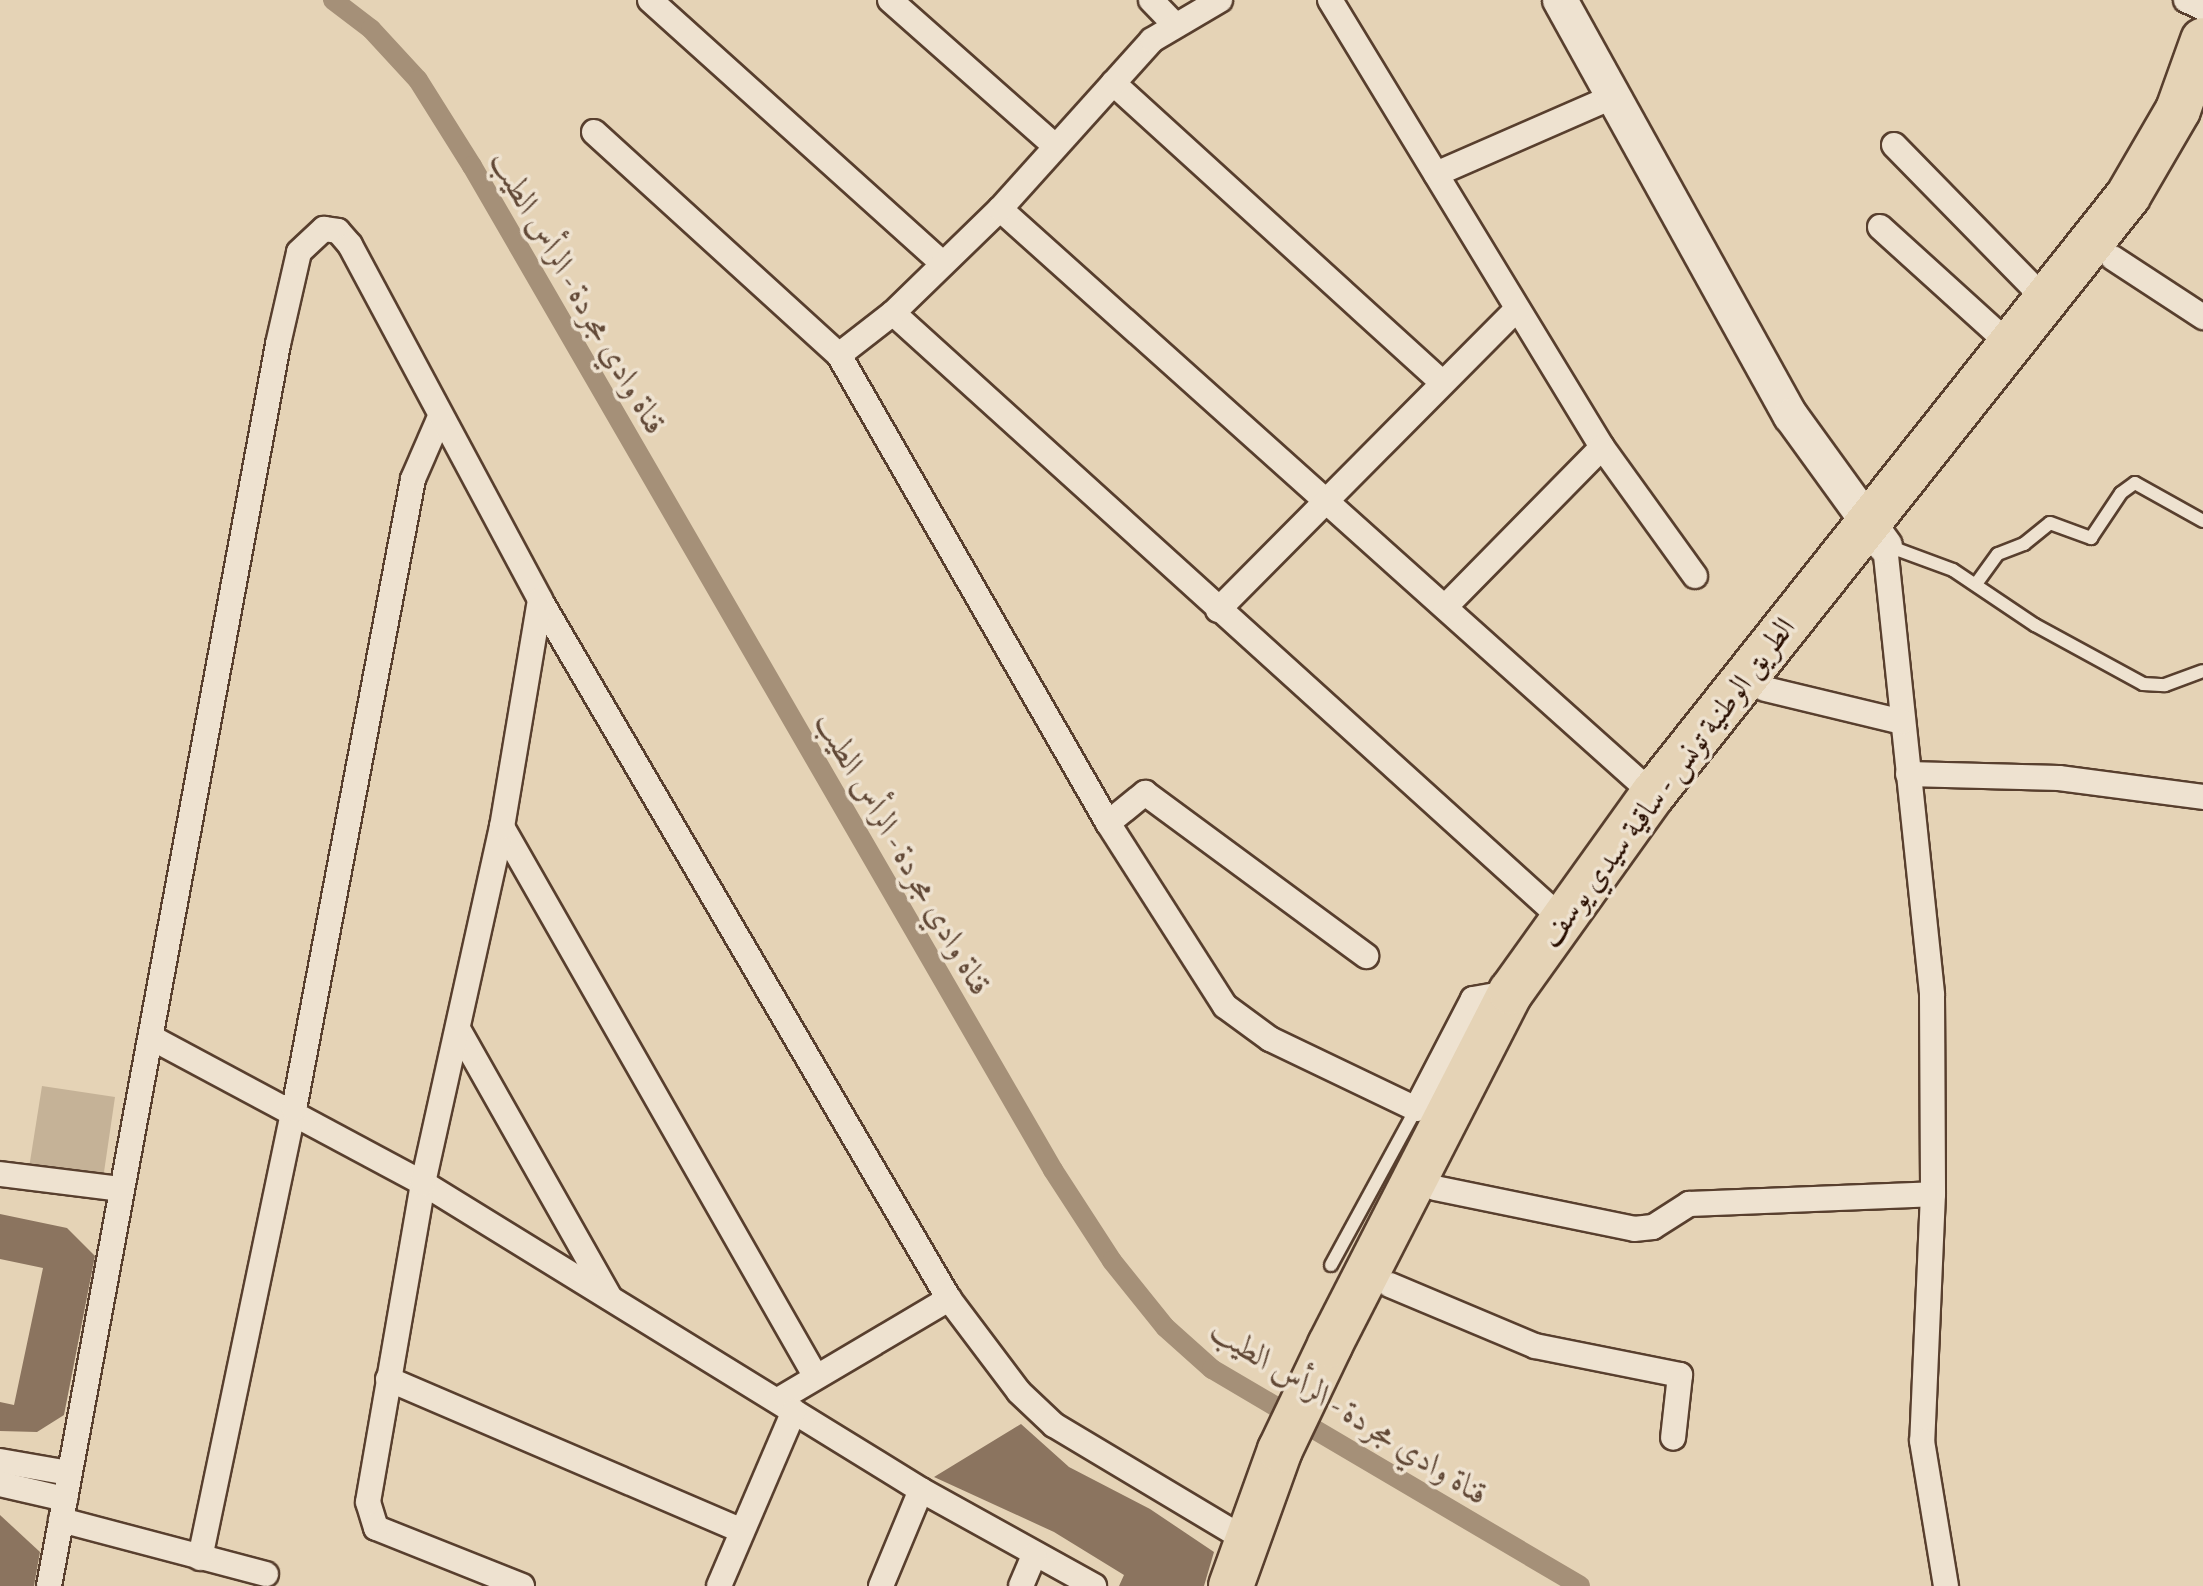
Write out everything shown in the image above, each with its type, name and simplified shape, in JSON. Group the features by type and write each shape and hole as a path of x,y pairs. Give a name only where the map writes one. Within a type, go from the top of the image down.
{"highway":[{"name":"الطريق الوطنية تونس - ساقية سيدي يوسف","path":"1332,1372 1390,1285 1435,1188 1576,936 1765,689 2010,345 2128,196 2178,110 2203,40"},
{"name":"الطريق الوطنية تونس - ساقية سيدي يوسف","path":"1231,1586 1246,1540 1292,1456 1511,992 1560,917 1653,794 2113,258 2203,119"},
{"name":"الطريق الوطنية تونس - ساقية سيدي يوسف","path":"1257,1586 1292,1456"}],"street":[{"path":"650,0 943,264"},
{"path":"890,0 1054,145"},
{"path":"1151,0 1173,23"},
{"path":"839,355 893,313 1000,209 1054,145 1173,23 1220,0"},
{"path":"1330,0 1602,447 1695,576"},
{"path":"1560,0 1791,416 1876,535 1902,722 1932,995 1933,1194 1922,1441 1946,1586"},
{"path":"2186,0 2203,8"},
{"path":"1113,83 1441,381"},
{"path":"1436,174 1612,97"},
{"path":"594,132 839,355 1108,823 1225,1006 1270,1039 1416,1109 1473,999 1511,992"},
{"path":"1894,145 2046,300"},
{"path":"1000,209 1653,794"},
{"path":"1880,227 2010,345"},
{"path":"49,1586 120,1189 154,1039 278,344 299,252 309,237 338,231 350,245 540,600 949,1299 1019,1392 1054,1425 1246,1540"},
{"path":"2113,258 2203,317"},
{"path":"1218,610 1328,505 1441,381 1517,309"},
{"path":"893,313 1560,917"},
{"path":"200,1558 294,1109 413,479 440,417"},
{"path":"1445,607 1602,447"},
{"path":"522,1586 370,1521 388,1379 423,1183 502,827 540,600"},
{"path":"1765,689 1902,722"},
{"path":"1908,774 2059,778 2203,797"},
{"path":"1108,823 1145,793 1366,956"},
{"path":"502,827 816,1377"},
{"path":"458,1029 611,1300"},
{"path":"154,1039 294,1109 423,1183 921,1490 1034,1556 1094,1586"},
{"path":"0,1174 120,1189"},
{"path":"1435,1188 1634,1229 1653,1227 1689,1204 1933,1194"},
{"path":"1390,1285 1535,1346 1680,1375 1673,1438"},
{"path":"719,1586 786,1406 816,1377 949,1299"},
{"path":"388,1379 742,1531"},
{"path":"0,1461 69,1473"},
{"path":"0,1484 63,1510 200,1558 266,1574"},
{"path":"881,1586 921,1490"},
{"path":"1021,1586 1034,1556"}],"lane":[{"path":"1976,584 1998,554 2024,544 2050,523 2091,538 2121,493 2135,483 2203,521"},
{"path":"1876,535 1921,554 1976,584 2143,684 2165,685 2203,671"},
{"path":"1331,1265 1416,1109"}],"shaded area":[{"path":"42,1086 115,1097 103,1179 29,1168"}],"building":[{"path":"0,1214 67,1228 95,1256 64,1415 37,1432 0,1431 0,1402 14,1405 43,1268 0,1259"},
{"path":"1021,1424 1069,1467 1150,1509 1214,1552 1204,1586 1119,1586 1124,1575 1054,1532 934,1477"},
{"path":"0,1515 40,1552 34,1586 0,1586"}],"waterway":[{"name":"قناة وادي مجردة - الرأس الطيب","path":"333,0 371,29 418,80 472,166 1053,1170 1112,1261 1165,1327 1212,1369 1580,1586"}]}
